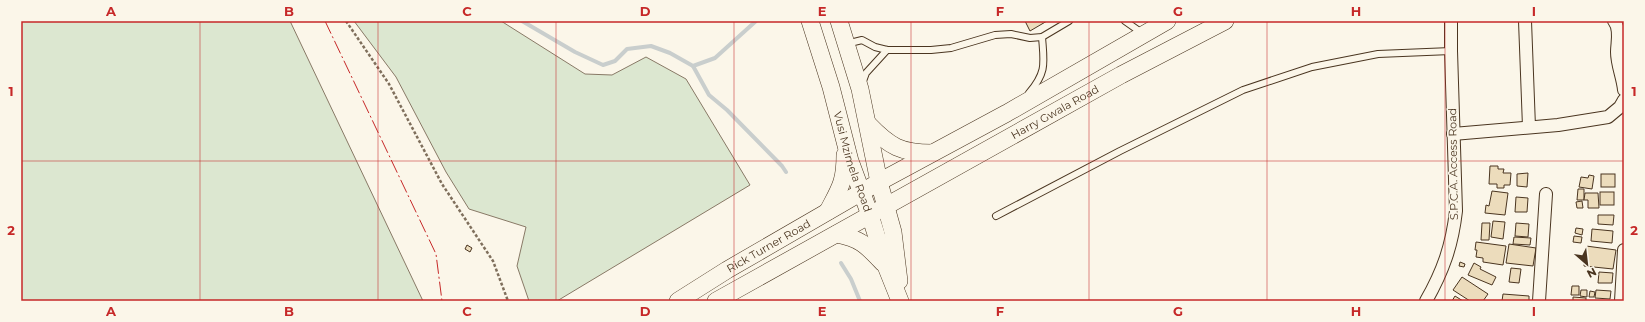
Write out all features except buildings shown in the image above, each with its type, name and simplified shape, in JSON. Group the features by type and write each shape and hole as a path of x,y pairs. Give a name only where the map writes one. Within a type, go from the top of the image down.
{"main road":[{"name":"Vusi Mzimela Road","path":"810,21 831,87 844,144 870,215 886,266 901,301"},
{"name":"Vusi Mzimela Road","path":"839,21 860,89 879,182 893,232 901,301"},
{"name":"Harry Gwala Road","path":"861,193 1007,113 1167,21"},
{"name":"Harry Gwala Road","path":"870,215 1121,75 1225,21"},
{"path":"868,124 880,136 903,151 933,153"},
{"path":"828,211 842,184 845,173 844,144"},
{"name":"Rick Turner Road","path":"678,301 727,270 861,193"},
{"name":"Rick Turner Road","path":"716,301 870,215"},
{"path":"837,234 853,238 861,242 868,247 886,266"}],"street":[{"name":"S.P.C.A. Access Road","path":"1426,301 1445,262 1453,236 1456,211 1451,21"},
{"path":"1525,21 1530,127"},
{"path":"1614,21 1616,24 1618,39 1617,54 1624,90"},
{"path":"1454,134 1558,125 1608,117 1620,107 1624,100"},
{"path":"1539,301 1546,194"},
{"path":"1621,301 1624,250"}],"lane":[{"path":"846,44 862,40 876,47 887,50 931,50 951,48 1002,34 1030,38 1042,37 1069,21"},
{"path":"1125,21 1145,35"},
{"path":"1007,113 1027,96 1042,76 1042,37"},
{"path":"860,89 866,73 887,50"},
{"path":"996,216 1120,151 1243,90 1312,67 1378,54 1451,51"}],"path":[{"path":"346,21 389,84 442,184 493,261 508,301"}],"green space":[{"path":"21,21 290,21 423,301 21,301"},
{"path":"354,21 501,21 585,74 612,75 646,57 686,79 750,185 557,301 529,301 517,266 526,227 469,209 446,172 396,77"}],"waterway":[{"path":"522,21 575,52 603,65 615,61 627,49 651,46 670,53 693,66 715,58 756,21"},
{"path":"693,66 709,95 727,110 782,166 786,172"},
{"path":"841,263 851,279 860,301"}],"power":[{"path":"325,21 436,254 442,301"}]}
